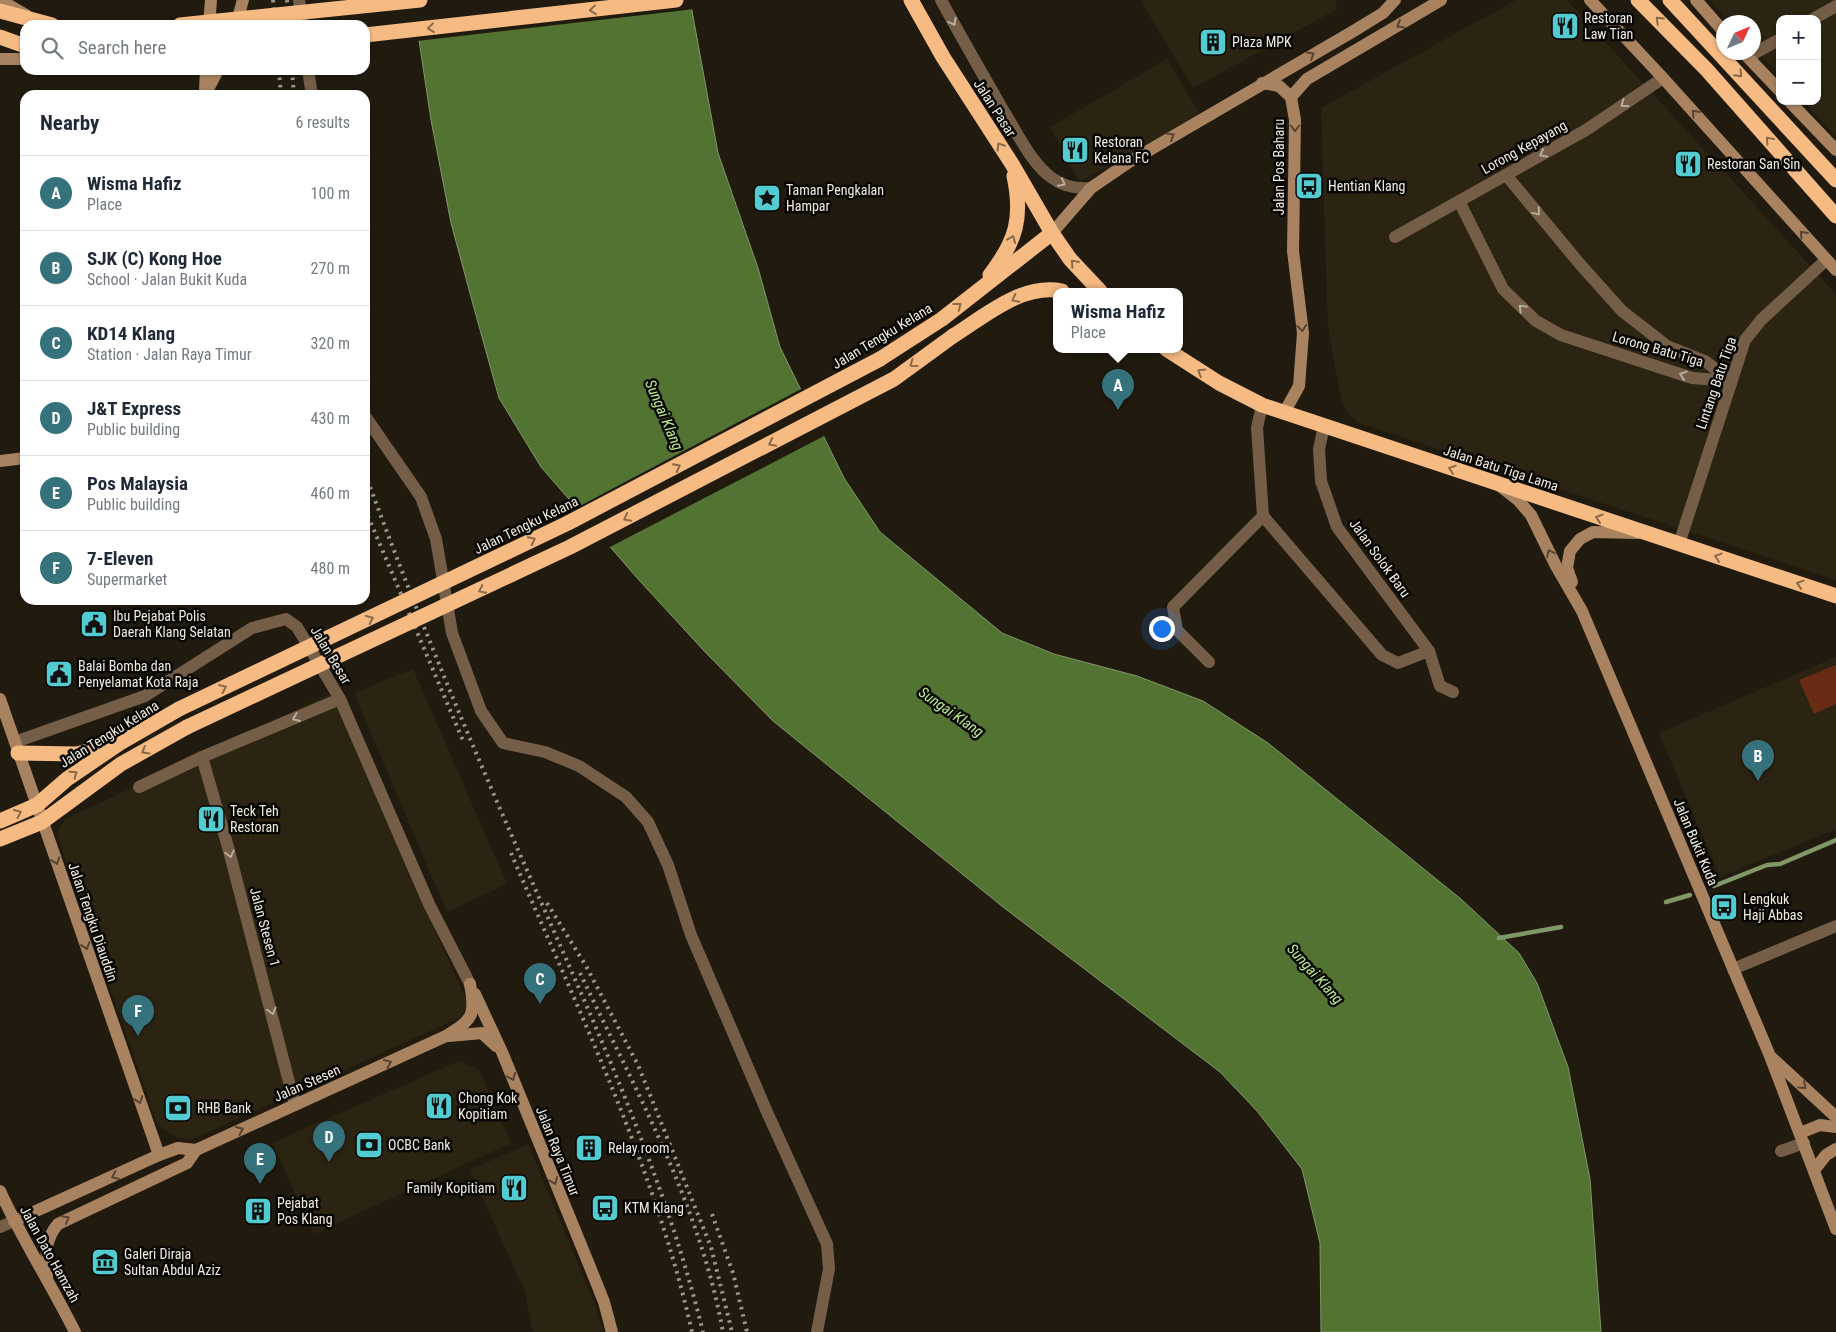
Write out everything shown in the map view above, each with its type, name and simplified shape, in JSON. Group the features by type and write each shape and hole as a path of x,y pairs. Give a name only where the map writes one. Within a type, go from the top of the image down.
{"highway":[{"path":"228,20 420,0"},
{"path":"370,34 676,0"},
{"name":"Jalan Pasar","path":"912,0 943,57 1012,164 1052,232"},
{"path":"1638,0 1700,63 1836,216"},
{"path":"1670,0 1836,180"},
{"path":"0,11 32,20"},
{"path":"0,38 20,44"},
{"path":"974,293 991,274 1008,247 1018,224 1018,196 1012,164"},
{"path":"1052,232 1070,259 1097,288"},
{"name":"Jalan Tengku Kelana","path":"0,822 37,805 67,779 120,743 179,709 568,523 871,364 942,319 1052,232"},
{"path":"0,839 42,822 121,764 187,727 570,548 894,379 953,336 1027,293 1044,289 1053,290"},
{"name":"Jalan Batu Tiga Lama","path":"1172,353 1219,383 1262,405 1836,596"},
{"path":"16,747 77,754 120,743"}],"main road":[{"path":"0,0 38,20"},
{"path":"209,20 210,0"},
{"path":"237,20 243,0"},
{"path":"1052,232 1091,188 1154,146 1383,13 1395,0"},
{"path":"1262,83 1279,86 1291,97 1307,80 1442,0"},
{"path":"1590,0 1836,270"},
{"path":"1696,0 1716,23"},
{"path":"0,59 20,60"},
{"path":"1750,60 1776,87"},
{"path":"205,90 206,75"},
{"path":"208,90 215,75"},
{"name":"Jalan Pos Baharu","path":"1284,413 1299,386 1303,333 1294,251 1295,120 1291,97"},
{"path":"1793,105 1836,150"},
{"path":"0,460 20,459"},
{"name":"Jalan Bukit Kuda","path":"1498,484 1518,500 1531,515 1556,566 1582,610 1770,1056 1815,1169 1836,1229"},
{"path":"1582,610 1567,568 1570,551 1580,539 1593,532 1645,533"},
{"name":"Jalan Tengku Diauddin","path":"0,700 159,1155"},
{"name":"Jalan Stesen","path":"14,1221 159,1155 178,1148 196,1150 446,1036 468,1022 473,1013 470,984"},
{"name":"Jalan Raya Timur","path":"470,984 502,1052 590,1267 604,1302 612,1332"},
{"name":"Jalan Stesen","path":"446,1036 482,1033 502,1052"},
{"path":"1770,1056 1836,1116"},
{"path":"1802,1138 1820,1126 1836,1126"},
{"path":"47,1277 46,1246 50,1232 58,1224 187,1163 196,1150"},
{"path":"1815,1169 1826,1156 1836,1150"},
{"name":"Jalan Dato Hamzah","path":"0,1191 14,1221 47,1277 75,1332"}],"street":[{"path":"299,0 301,20"},
{"path":"941,0 1021,140 1040,166 1051,178 1064,185 1076,189 1091,188"},
{"path":"1821,15 1836,6"},
{"path":"1761,47 1776,40"},
{"path":"309,75 311,90"},
{"name":"Lorong Kepayang","path":"1395,237 1586,130 1663,78"},
{"name":"Lorong Batu Tiga","path":"1506,175 1579,263 1622,311 1666,346 1705,361 1731,381"},
{"name":"Lorong Batu Tiga","path":"1459,201 1503,289 1536,322 1561,335 1692,378 1731,381"},
{"name":"Lintang Batu Tiga","path":"1679,544 1745,340 1761,320 1826,260"},
{"path":"1262,405 1257,428 1262,516 1382,655 1398,663 1429,652"},
{"path":"370,423 421,497 436,539 452,633 482,711 503,743 545,752 580,766 626,797 648,822 668,865 691,936 767,1112 827,1244 829,1269 817,1332"},
{"name":"Jalan Solok Baru","path":"1324,426 1319,449 1321,481 1337,527 1429,652 1440,686 1453,692"},
{"path":"1210,662 1177,630 1173,607 1262,516"},
{"name":"Jalan Besar","path":"16,747 145,696 252,628 286,619 297,627 340,699 429,904 470,984"},
{"path":"139,788 202,757 340,699"},
{"name":"Jalan Stesen 1","path":"202,757 228,847 295,1105"},
{"path":"1733,969 1836,926"},
{"path":"1781,1151 1802,1138"},
{"path":"0,1227 14,1221"}],"shaded area":[{"name":"Plaza MPK","path":"1143,0 1336,0 1337,9 1193,88 1142,3"},
{"path":"1516,0 1567,0 1836,294 1836,580 1356,422 1342,404 1328,327 1321,108"},
{"path":"1709,0 1836,0 1836,137 1807,105 1821,105 1821,15 1776,15 1776,72 1761,56 1761,15 1723,15"},
{"path":"1167,59 1200,114 1080,182 1050,127"},
{"path":"1836,657 1836,829 1720,877 1659,733"},
{"path":"1836,665 1836,704 1814,714 1799,680"},
{"path":"413,669 507,884 447,912 354,693"},
{"path":"330,694 338,708 469,1007 465,1015 193,1139 178,1138 158,1126 57,834 64,820"},
{"path":"459,1061 479,1070 511,1143 314,1234 272,1143"},
{"path":"528,1144 595,1304 603,1332 533,1332 525,1292 470,1170"}],"water":[{"name":"Sungai Klang","path":"413,0 690,0 718,153 758,268 780,347 844,478 880,532 1002,633 1054,654 1137,676 1203,701 1268,743 1461,899 1519,953 1537,983 1568,1067 1590,1179 1601,1332 1321,1332 1320,1243 1302,1169 1257,1111 1220,1072 1003,907 773,721 706,653 638,579 541,467 499,398 451,223 431,120"}],"pier":[{"path":"411,0 692,0 695,9 417,41"},
{"path":"803,388 826,435 608,548 574,509"}],"waterway":[{"path":"1714,886 1767,865 1780,864 1836,840"},
{"path":"1666,902 1690,895"},
{"path":"1499,938 1561,927"}],"railway":[{"path":"273,0 275,20"},
{"path":"287,0 289,20"},
{"path":"279,75 281,90"},
{"path":"292,75 294,90"},
{"path":"370,486 465,727 579,988 626,1101 669,1215 703,1332"},
{"path":"370,521 464,743"},
{"path":"511,853 588,1029 636,1149 676,1270 692,1332"},
{"path":"547,903 586,966 638,1065 711,1247 732,1332"},
{"path":"580,973 664,1148 682,1193 713,1285 723,1332"},
{"path":"712,1214 733,1273 747,1332"}],"place":[{"name":"Restoran Law Tian","path":"1565,26"},
{"name":"Plaza MPK","path":"1213,42"},
{"name":"Restoran Kelana FC","path":"1075,150"},
{"name":"Restoran San Sin","path":"1688,164"},
{"name":"Hentian Klang","path":"1309,186"},
{"name":"Taman Pengkalan Hampar","path":"767,198"},
{"name":"Wisma Hafiz","path":"1118,410"},
{"name":"Ibu Pejabat Polis Daerah Klang Selatan","path":"94,624"},
{"name":"Balai Bomba dan Penyelamat Kota Raja","path":"59,674"},
{"name":"SJK (C) Kong Hoe","path":"1758,781"},
{"name":"Teck Teh Restoran","path":"211,819"},
{"name":"Lengkuk Haji Abbas","path":"1724,907"},
{"name":"KD14 Klang","path":"540,1004"},
{"name":"7-Eleven","path":"138,1036"},
{"name":"Chong Kok Kopitiam","path":"439,1106"},
{"name":"RHB Bank","path":"178,1108"},
{"name":"OCBC Bank","path":"369,1145"},
{"name":"Relay room","path":"589,1148"},
{"name":"J&T Express","path":"329,1162"},
{"name":"Pos Malaysia","path":"260,1184"},
{"name":"Family Kopitiam","path":"514,1188"},
{"name":"KTM Klang","path":"605,1208"},
{"name":"Pejabat Pos Klang","path":"258,1211"},
{"name":"Galeri Diraja Sultan Abdul Aziz","path":"105,1262"}]}
